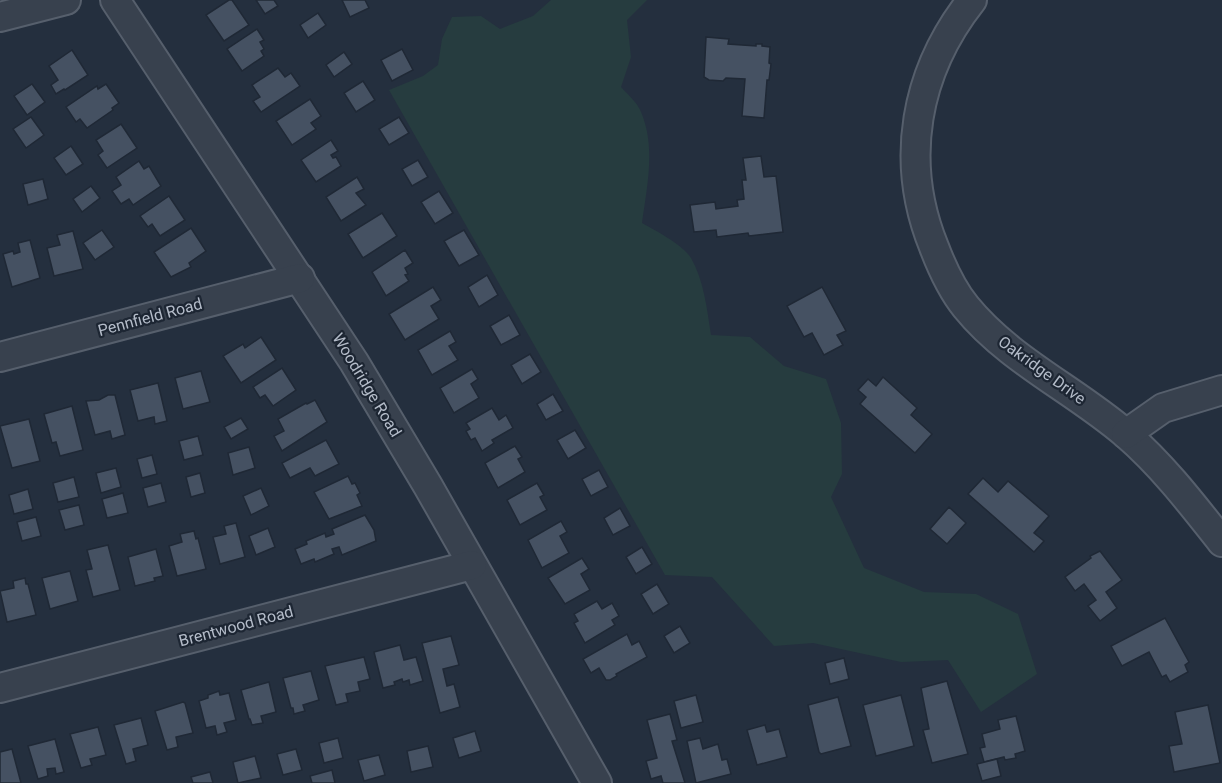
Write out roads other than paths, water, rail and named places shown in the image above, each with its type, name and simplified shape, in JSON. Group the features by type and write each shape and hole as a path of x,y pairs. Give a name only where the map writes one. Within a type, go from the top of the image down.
{"street":[{"path":"0,17 66,0"},
{"name":"Woodridge Road","path":"115,0 300,278 371,390 597,783"},
{"name":"Oakridge Drive","path":"972,0 942,44 928,78 916,133 915,169 920,204 938,259 966,307 980,321 1018,355 1076,395 1126,434 1175,483 1222,542"},
{"name":"Pennfield Road","path":"0,357 300,278"},
{"path":"1126,434 1163,408 1222,390"},
{"name":"Brentwood Road","path":"0,688 472,565"}]}
